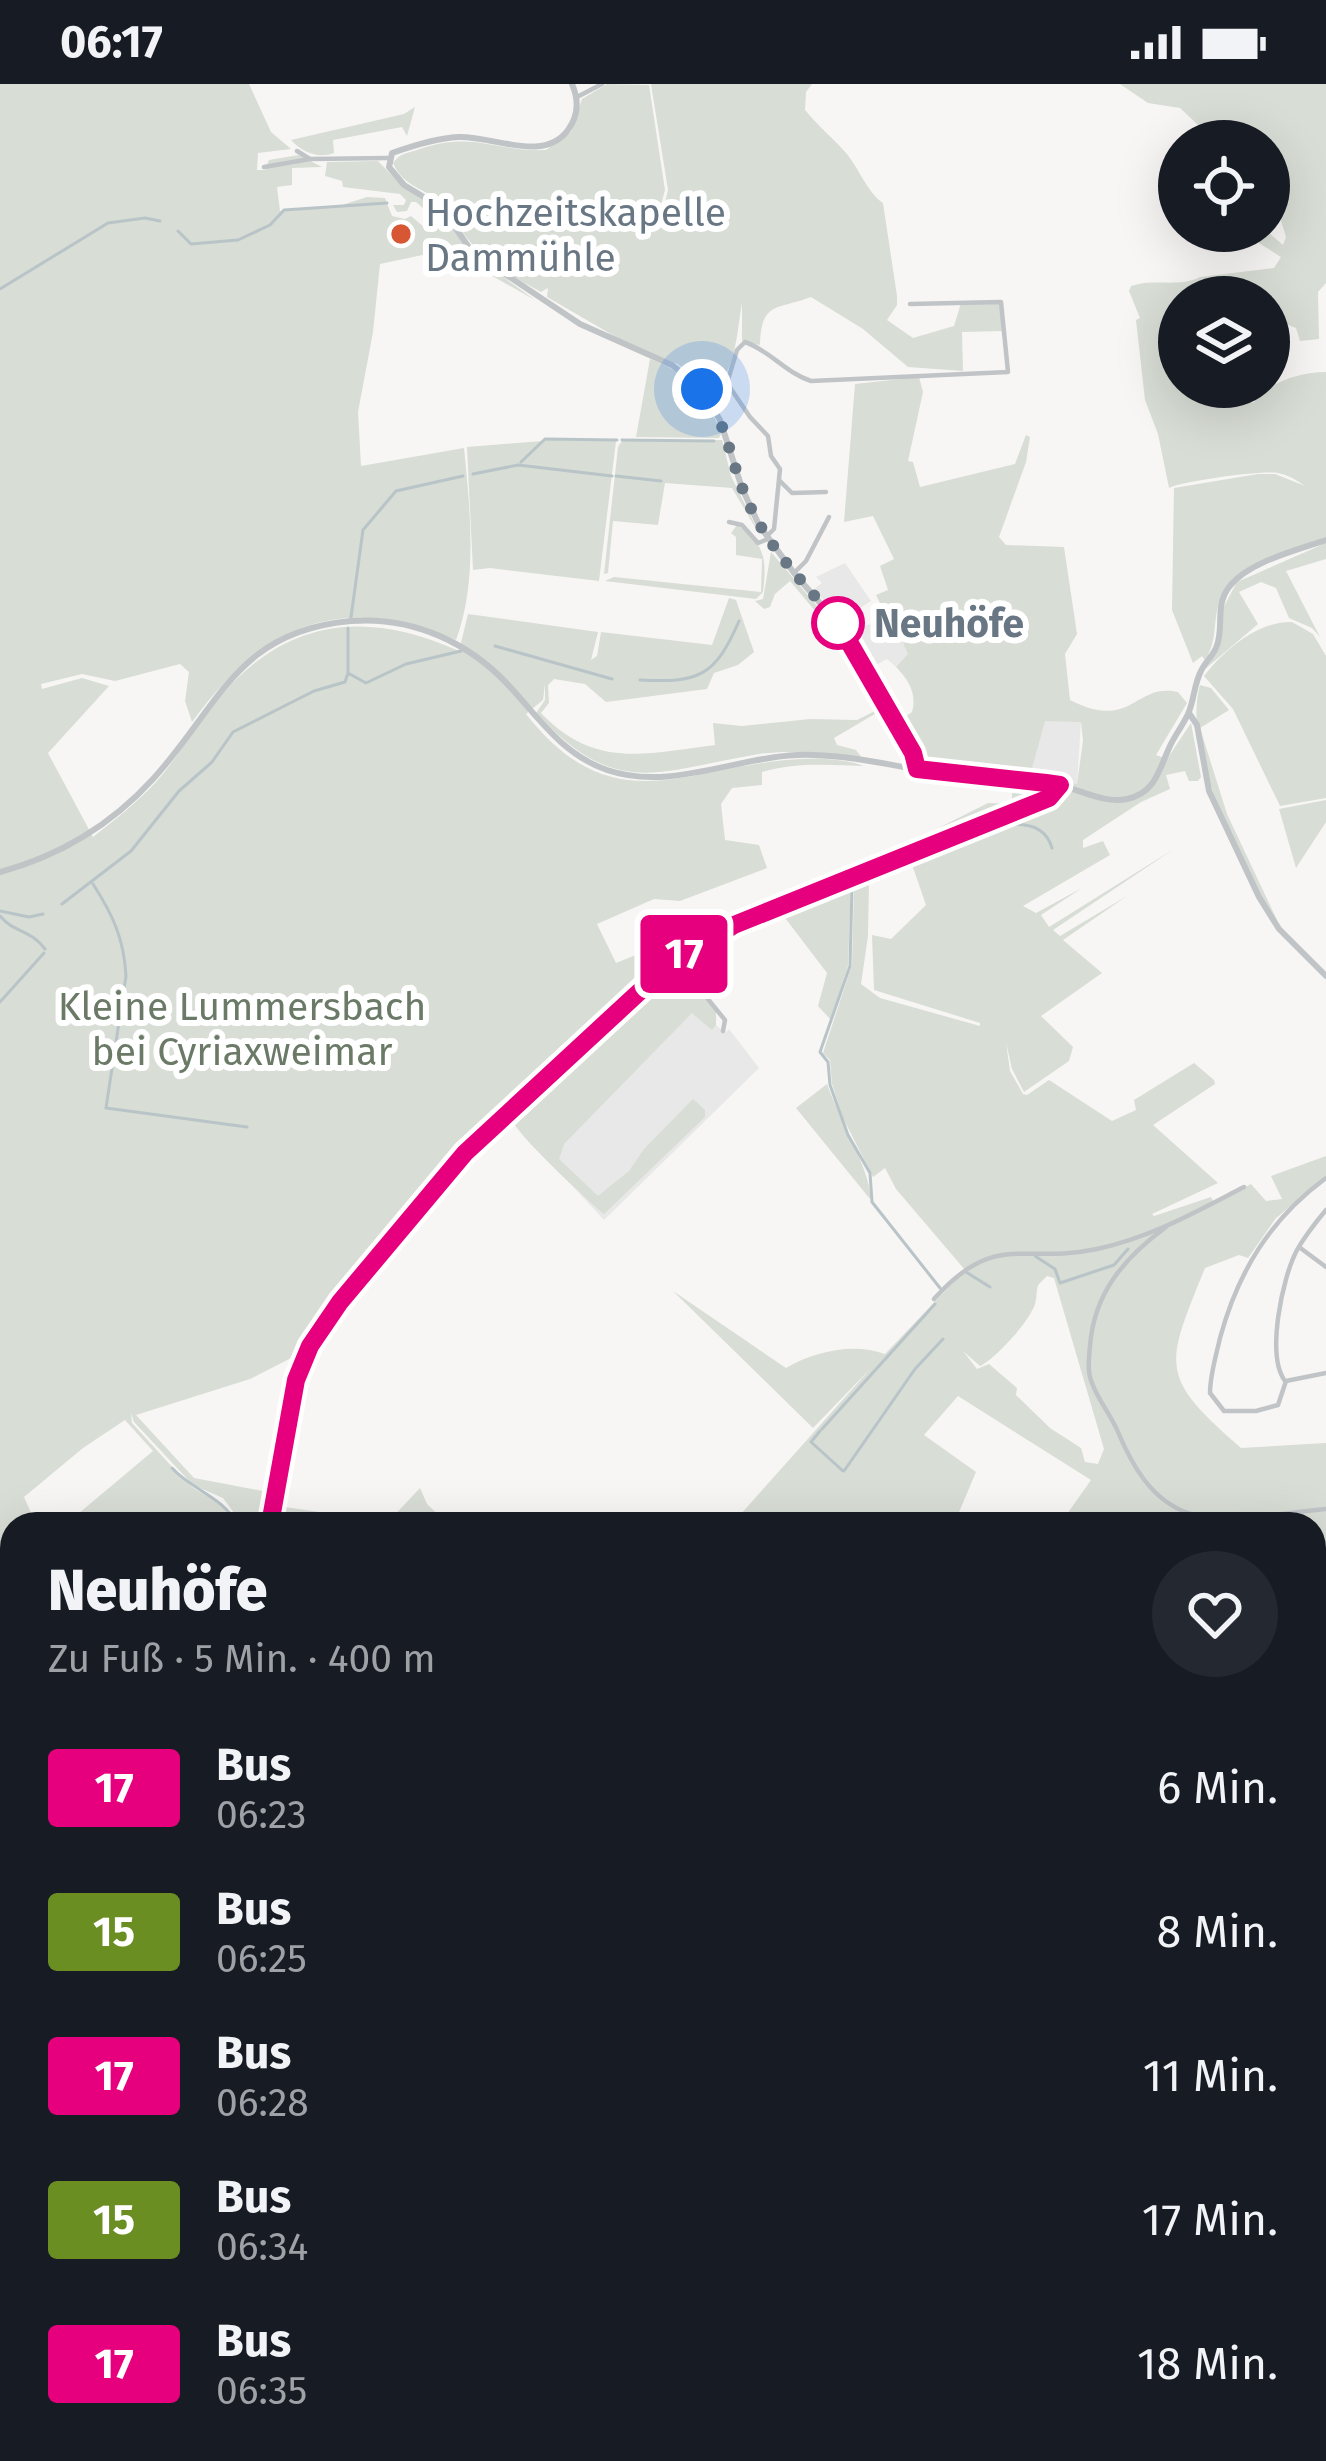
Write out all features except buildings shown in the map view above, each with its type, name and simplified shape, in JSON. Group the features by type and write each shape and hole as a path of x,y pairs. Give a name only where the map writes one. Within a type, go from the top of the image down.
{"street":[{"path":"264,167 310,159 388,158 455,136 546,145 559,140 572,125 577,98 572,84"},
{"path":"577,98 602,84"},
{"path":"297,151 310,159"},
{"path":"388,158 398,179 442,208 472,252 597,334 680,369 709,398 742,488 767,538 843,630 910,748 913,768"},
{"path":"709,398 727,382 737,350 745,342 787,371 811,381 1007,372 1001,302 910,304"},
{"path":"727,382 768,436 779,469 774,529 767,538 758,543 742,525 729,522"},
{"path":"778,480 792,493 826,492"},
{"path":"794,573 806,561 829,517"},
{"path":"0,872 62,849 117,813 156,776 230,677 256,655 290,636 338,623 401,624 457,644 499,675 565,747 623,775 673,776 759,758 810,754 1060,785 1112,800 1141,794 1156,779 1189,712 1201,670 1217,646 1219,612 1228,588 1246,573 1326,540"},
{"path":"1189,712 1197,725 1209,791 1258,897 1279,929 1326,976"},
{"path":"272,1512 293,1392 306,1355 323,1324 400,1226 465,1153 676,960 734,925 1049,798 1060,785"},
{"path":"676,960 725,1020 723,1031"},
{"path":"1286,1382 1275,1407 1240,1413 1219,1408 1209,1387 1240,1276 1284,1214 1326,1178"},
{"path":"1185,1512 1134,1467 1091,1382 1092,1324 1096,1304 1140,1246 1166,1227 1244,1187"},
{"path":"1286,1382 1276,1366 1275,1340 1299,1247 1326,1210"},
{"path":"934,1299 963,1268 984,1258 1095,1250 1166,1227"},
{"path":"1299,1247 1326,1267"},
{"path":"1286,1382 1326,1372"},
{"path":"1291,1512 1326,1509"}],"shaded area":[{"path":"845,563 871,601 841,620 814,589 822,583 816,577"},
{"path":"895,621 908,640 903,643 909,654 896,667 887,659 870,668 849,631"},
{"path":"1044,721 1081,721 1077,785 1029,779"},
{"path":"693,1012 712,1029 716,1025 725,1033 729,1029 759,1068 604,1220 541,1152"}],"green space":[{"name":"Kleine Lummersbach bei Cyriaxweimar","path":"0,84 249,84 271,132 291,149 258,153 257,170 265,170 269,160 299,155 322,167 292,168 292,185 277,187 280,211 385,198 392,216 411,216 425,228 434,218 416,202 407,211 397,212 393,205 404,205 406,200 400,194 343,187 342,181 325,176 327,162 378,161 402,186 442,212 473,255 535,300 446,250 380,264 358,412 361,466 464,448 470,569 456,640 377,619 341,619 308,626 248,661 192,722 185,701 189,672 180,664 115,681 82,674 41,684 42,689 82,678 109,686 48,753 93,837 156,782 243,673 299,637 329,629 392,629 459,651 468,614 598,632 591,660 597,656 601,632 712,645 729,598 736,600 754,652 738,665 714,673 707,689 606,702 585,684 554,679 548,685 549,703 541,713 581,743 643,754 715,745 713,723 742,726 857,720 873,712 874,705 836,636 790,581 775,594 770,607 764,609 755,601 763,599 771,552 847,641 885,708 834,738 837,745 856,750 862,758 772,753 640,773 591,758 536,713 545,700 545,684 543,700 526,714 558,748 590,769 622,779 654,781 800,759 863,766 787,767 762,772 762,785 732,788 721,804 725,840 759,845 767,868 680,901 654,899 597,924 616,963 666,943 675,954 437,1178 332,1303 303,1352 250,1379 136,1415 194,1478 268,1492 266,1512 233,1512 223,1498 193,1485 131,1413 132,1423 185,1481 229,1512 80,1512 153,1451 125,1420 24,1497 31,1512 0,1512"},
{"path":"607,84 649,85 665,190 660,208 646,218 619,220 647,222 663,211 668,190 651,84 812,84 806,92 805,110 847,154 883,203 897,296 887,320 913,338 954,326 961,303 996,302 1001,305 1004,331 962,332 963,371 908,367 863,329 811,297 773,309 764,321 760,345 742,342 742,303 730,365 709,392 678,364 628,344 547,297 548,288 541,292 494,264 471,243 443,204 408,182 393,163 406,153 453,142 546,150 571,132 582,99"},
{"path":"1120,84 1326,84 1326,283 1318,292 1319,339 1300,341 1296,328 1290,326 1290,276 1208,276 1274,268 1281,257 1273,252 1290,252 1290,120 1193,120 1180,108 1148,103"},
{"path":"415,107 407,136 402,127 333,140 334,153 322,155 305,151 291,140 404,114"},
{"path":"1158,283 1158,408 1290,408 1290,379 1326,372 1326,537 1263,561 1235,579 1218,606 1209,653 1205,660 1202,656 1193,663 1172,610 1174,488 1258,474 1275,474 1305,486 1286,475 1269,472 1169,488 1145,400 1136,320 1140,318 1129,291 1140,284"},
{"path":"650,359 675,371 703,397 716,420 719,438 636,437"},
{"path":"919,377 923,392 908,461 913,462 920,487 1015,464 1026,435 1030,437 999,537 1006,545 1064,547 1077,634 1065,654 1070,700 1107,711 1163,691 1178,692 1187,703 1156,755 1167,759 1191,723 1198,781 1189,781 1185,771 1166,775 1170,789 1083,840 1083,848 1103,841 1110,855 1023,906 1036,913 1082,888 1041,915 1049,927 1174,849 1053,930 1060,936 1127,896 1063,940 1102,973 1041,1016 1073,1047 1069,1061 1024,1092 1006,1042 1010,1071 1023,1094 1049,1080 1112,1121 1136,1110 1134,1100 1194,1063 1214,1080 1215,1084 1153,1125 1218,1183 1154,1216 1211,1197 1214,1203 1251,1184 1266,1201 1282,1199 1271,1176 1326,1156 1326,1177 1276,1218 1248,1258 1239,1255 1205,1268 1182,1328 1177,1368 1195,1403 1241,1448 1326,1443 1326,1512 1068,1512 1091,1480 958,1396 924,1435 976,1472 959,1512 743,1512 872,1367 813,1428 673,1291 786,1368 834,1350 885,1354 965,1270 896,1189 885,1168 873,1177 843,1118 830,1060 823,1053 852,965 854,885 865,879 869,882 861,984 880,998 980,1026 874,990 872,935 891,939 926,905 910,859 1067,792 1069,783 1077,784 1083,741 1081,722 1045,721 1029,779 922,767 898,722 912,712 911,688 896,667 908,654 903,643 912,638 897,615 887,617 876,595 888,590 880,566 894,559 873,516 844,522 855,384","holes":["1047,1276 1054,1278 1104,1449 1098,1464 1085,1462 1081,1448 1050,1428 1016,1395 1017,1388 989,1364 977,1369 963,1351 980,1366 986,1362 1026,1320 1038,1285"]},
{"path":"722,440 731,476 761,537 732,488 665,483 658,525 613,521 608,573 604,574 622,441"},
{"path":"616,441 599,581 473,570 467,447"},
{"path":"737,525 762,553 763,592 756,599 605,581 614,577 761,592 762,559 736,555 736,537 731,533"},
{"path":"1326,543 1326,559 1286,571 1320,637 1289,618 1276,588 1261,582 1239,592 1258,624 1204,670 1219,649 1222,610 1237,582"},
{"path":"1292,622 1313,634 1326,656 1326,798 1280,806 1233,709 1204,676 1243,639 1267,626"},
{"path":"1200,685 1211,688 1229,710 1200,728 1227,814 1277,920 1265,907 1240,857 1205,769 1196,711"},
{"path":"1012,792 1042,797 833,879 836,870 887,854 988,803 1012,804"},
{"path":"1326,800 1326,822 1296,868 1279,809"},
{"path":"851,885 848,966 831,1020 818,1006 827,973 779,910"},
{"path":"675,967 716,1011 716,1025 712,1030 692,1013 564,1144 559,1159 598,1196 629,1171 693,1099 705,1110 705,1117 604,1214 537,1151 511,1118"},
{"path":"827,1084 860,1160 870,1199 796,1108"},
{"path":"420,1488 435,1512 397,1512"},
{"path":"285,1507 319,1512 283,1512"}],"waterway":[{"path":"178,231 191,244 238,240 270,225 284,210 387,203"},
{"path":"0,289 108,223 160,221"},
{"path":"521,462 545,439 617,440"},
{"path":"622,440 714,441"},
{"path":"473,474 518,465 612,476"},
{"path":"351,617 363,530 396,491 463,476"},
{"path":"616,476 661,481"},
{"path":"640,680 677,680 702,673 722,654 739,621"},
{"path":"348,628 348,673"},
{"path":"495,646 612,679"},
{"path":"62,904 131,851 233,732 314,691 345,682 348,673 366,683 406,664 461,651"},
{"path":"868,863 971,822"},
{"path":"997,826 1037,829 1052,848"},
{"path":"93,884 116,928 126,976 106,1108 247,1127"},
{"path":"852,886 850,966 820,1052 828,1062 830,1085 848,1135 870,1173 872,1202 940,1288"},
{"path":"0,911 29,917 43,914"},
{"path":"0,916 45,949"},
{"path":"0,1002 44,953"},
{"path":"1035,1256 1055,1269 1060,1283 1114,1265 1128,1249"},
{"path":"966,1272 990,1287"},
{"path":"822,1429 935,1304"},
{"path":"844,1471 915,1369 943,1339"},
{"path":"820,1431 811,1442 843,1471"},
{"path":"172,1468 229,1512"}],"bus line":[{"name":"17","path":"272,1512 293,1392 323,1324 465,1153 651,980 734,925 1049,798 1060,788 917,769 913,753 838,623"}],"place":[{"name":"Hochzeitskapelle Dammühle","path":"401,234"},
{"name":"Neuhöfe","path":"838,623"}],"route":[{"path":"702,389 716,410 759,525 838,623"}]}
